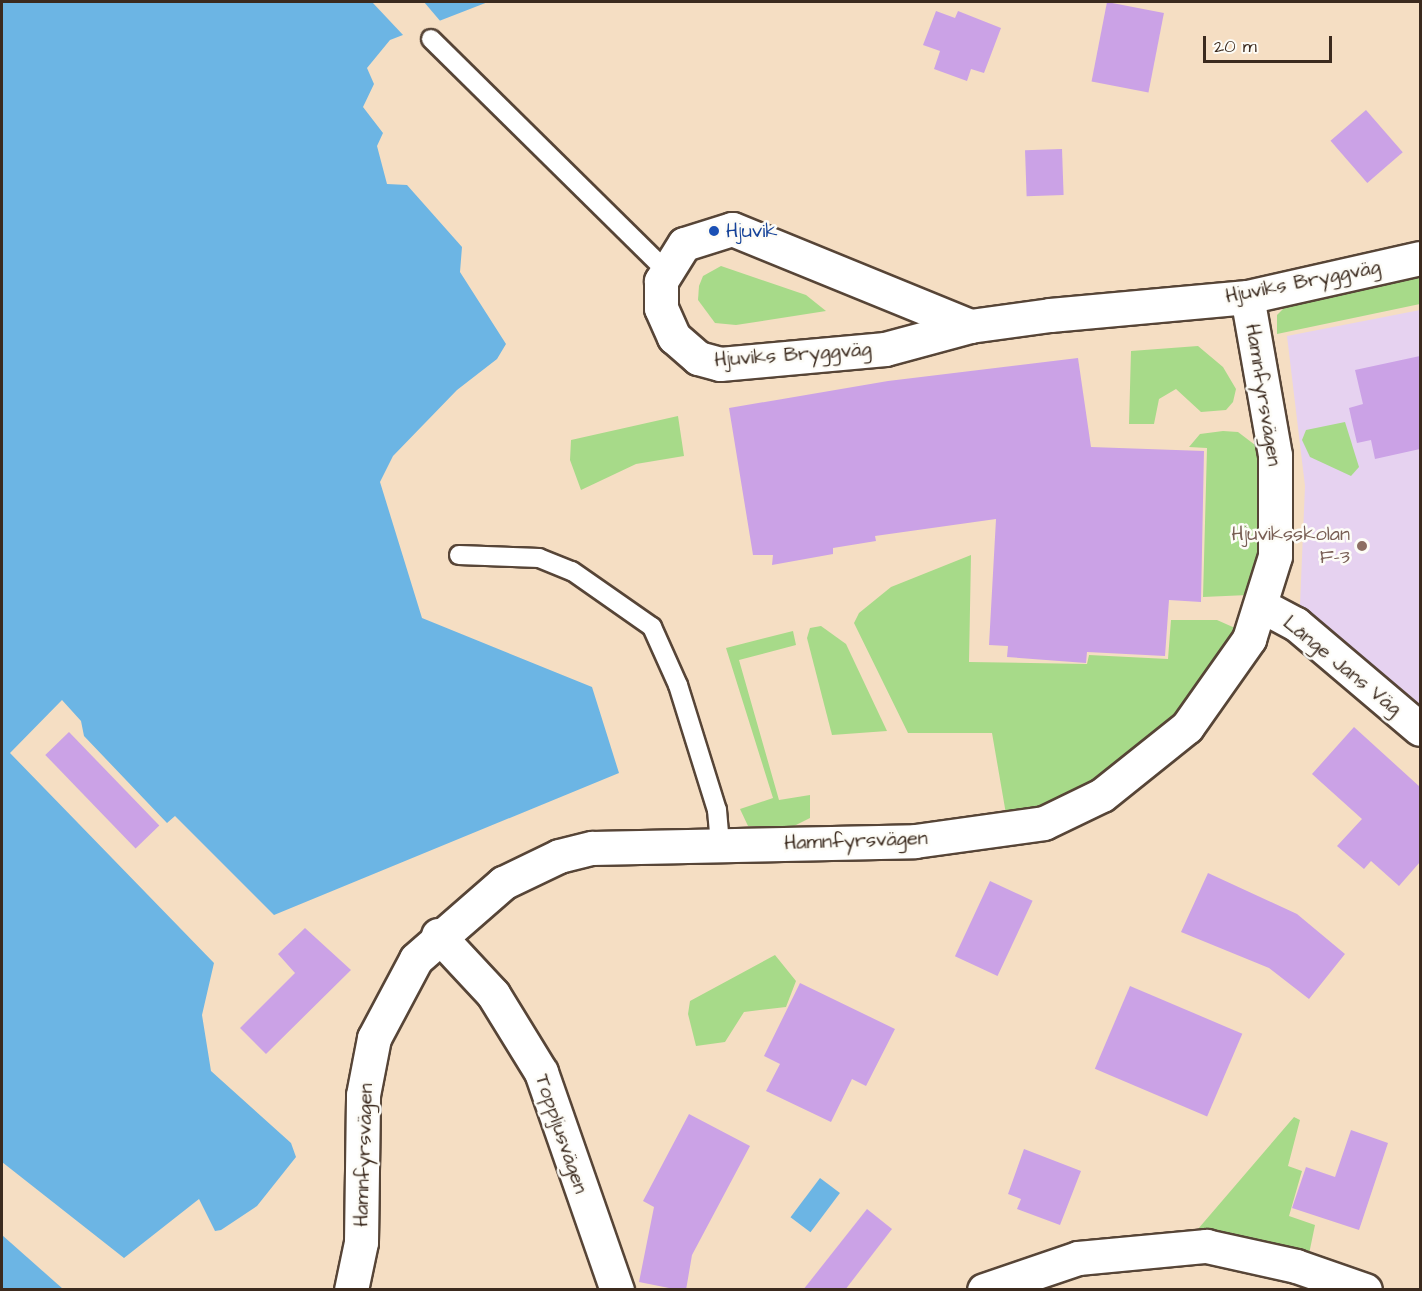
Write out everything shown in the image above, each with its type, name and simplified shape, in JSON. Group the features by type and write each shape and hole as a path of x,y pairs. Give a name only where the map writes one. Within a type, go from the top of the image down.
{"street":[{"name":"Hjuviks Bryggväg","path":"970,326 732,229 684,244 664,269 660,298 669,328 684,348 710,362 885,349 970,326 1247,297 1420,258"},
{"name":"Hamnfyrsvägen","path":"351,1290 361,1242 363,1095 370,1054 396,990 438,935 502,883 559,856 620,845 968,837 1044,823 1074,810 1140,769 1187,727 1231,669 1262,606 1275,556 1275,455 1247,297"},
{"name":"Långe Jans Väg","path":"1262,606 1296,624 1420,729"},
{"name":"Toppljusvägen","path":"438,935 493,994 541,1072 617,1290"},
{"path":"984,1290 1078,1258 1206,1246 1296,1266 1365,1290"}],"lane":[{"path":"431,39 664,269"},
{"path":"459,555 539,558 572,571 652,627 678,685 710,787 720,844"}],"shaded area":[{"name":"Hjuviksskolan F-3","path":"1420,310 1420,709 1300,605 1305,486 1287,336"}],"green space":[{"path":"721,266 806,295 826,311 736,325 715,323 698,300 699,286 703,276"},
{"path":"1420,273 1420,304 1277,334 1277,315 1288,304"},
{"path":"1198,346 1223,367 1236,389 1233,402 1226,410 1201,412 1176,389 1159,399 1154,424 1129,424 1131,351"},
{"path":"678,416 684,456 636,464 581,490 570,460 571,440"},
{"path":"1345,422 1359,467 1351,476 1310,457 1302,440 1306,430"},
{"path":"1238,432 1259,448 1260,541 1248,595 1203,597 1207,448 1189,447 1200,434"},
{"path":"971,555 969,662 1087,664 1089,655 1168,659 1171,620 1217,620 1235,628 1187,702 1107,774 1043,806 1006,814 992,733 908,733 854,623 859,613 891,587"},
{"path":"821,626 846,644 887,731 832,735 807,638 810,628"},
{"path":"793,631 796,645 739,660 779,800 810,795 810,818 794,826 748,826 740,809 773,798 726,648"},
{"path":"775,955 796,981 786,1007 744,1012 725,1042 696,1046 688,1014 690,1001"},
{"path":"1294,1117 1300,1120 1288,1166 1302,1171 1289,1216 1315,1225 1309,1254 1198,1229"}],"water":[{"path":"2,2 488,2 390,40 367,68 374,84 363,107 383,133 377,146 387,184 407,185 462,247 460,272 506,344 497,359 457,390 393,456 380,482 422,618 592,687 619,773 274,915 175,816 167,823 84,736 81,721 62,700 10,753 214,963 202,1015 211,1071 291,1143 296,1157 257,1206 221,1230 215,1231 199,1199 124,1258 2,1162"},
{"path":"820,1178 840,1193 810,1232 791,1217"},
{"path":"2,1235 63,1289 2,1289"}],"pier":[{"path":"372,2 424,2 441,22 404,36"}],"building":[{"path":"1107,2 1164,13 1148,93 1092,82"},
{"path":"936,11 955,18 958,11 1001,28 984,73 971,69 967,81 934,69 940,51 923,45"},
{"path":"1366,110 1403,152 1367,183 1331,141"},
{"path":"1062,149 1064,195 1027,196 1025,150"},
{"path":"1420,356 1420,449 1375,459 1371,440 1357,443 1353,426 1349,408 1363,404 1355,370"},
{"path":"1078,358 1091,447 1204,451 1201,602 1169,600 1165,656 1087,652 1086,663 1007,657 1008,646 989,645 996,519 875,536 876,541 833,548 833,554 772,565 773,555 753,555 729,408 888,381"},
{"path":"1354,727 1420,787 1420,862 1399,886 1371,861 1364,869 1337,846 1362,819 1312,774"},
{"path":"69,732 159,826 136,848 45,755"},
{"path":"1208,873 1297,914 1345,954 1309,999 1269,968 1181,932"},
{"path":"990,881 1033,901 998,976 955,956"},
{"path":"305,928 351,970 266,1054 240,1028 295,973 278,954"},
{"path":"800,983 895,1029 866,1086 852,1079 831,1122 766,1091 780,1064 764,1056"},
{"path":"1130,986 1242,1034 1207,1117 1095,1069"},
{"path":"689,1114 750,1146 692,1255 686,1290 679,1290 639,1282 654,1207 643,1201"},
{"path":"1351,1130 1388,1143 1359,1230 1292,1208 1306,1167 1335,1177"},
{"path":"1024,1149 1081,1171 1060,1225 1017,1209 1021,1199 1008,1194"},
{"path":"867,1209 892,1229 845,1290 803,1290"}],"place":[{"name":"Hjuvik","path":"714,231"},
{"name":"Hjuviksskolan F-3","path":"1362,546"}]}
